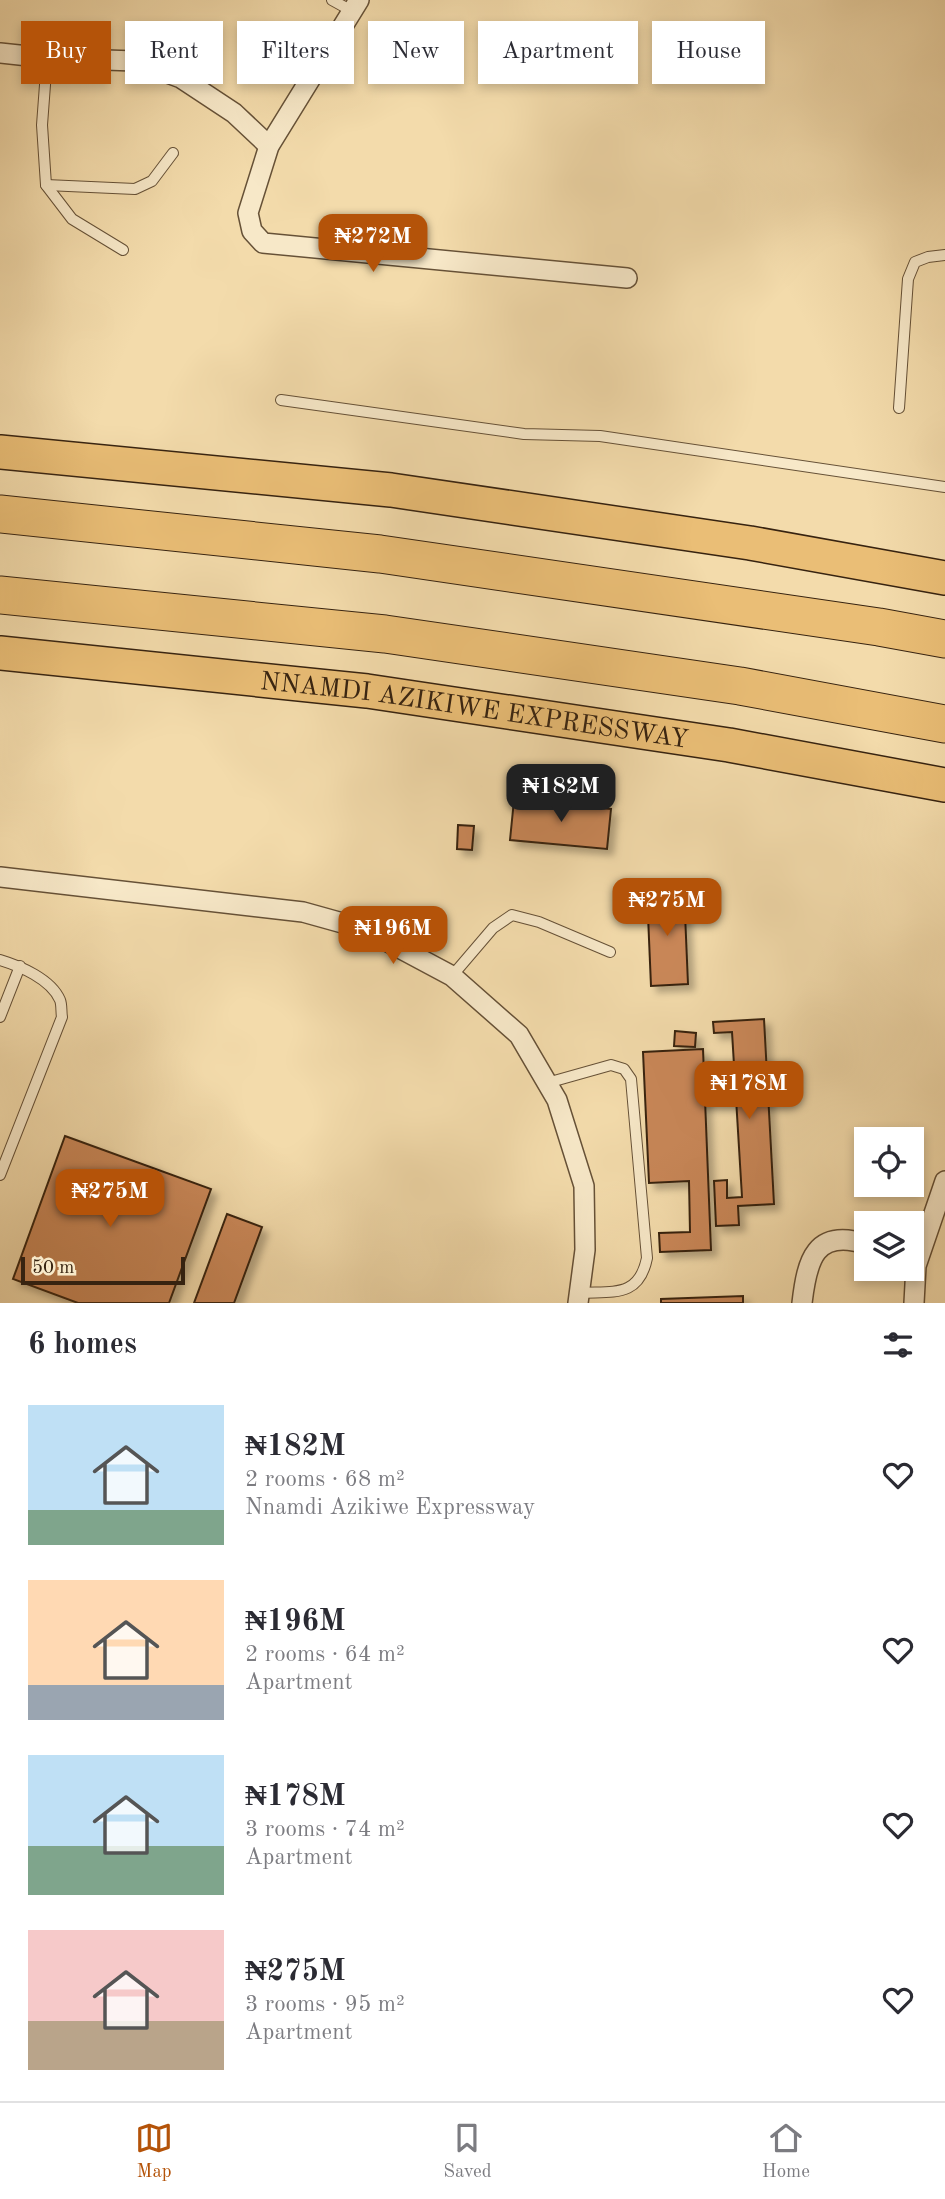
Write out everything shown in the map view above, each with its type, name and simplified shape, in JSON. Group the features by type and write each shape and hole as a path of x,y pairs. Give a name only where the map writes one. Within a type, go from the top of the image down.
{"highway":[{"path":"0,452 391,490 750,543 945,578"},
{"path":"4,514 380,554 945,639"},
{"path":"0,595 384,634 740,686 945,724"},
{"name":"NNAMDI AZIKIWE EXPRESSWAY","path":"0,653 367,691 729,745 945,785"}],"street":[{"path":"356,5 269,146 248,213 252,231 263,243 627,278"},
{"path":"0,53 21,55"},
{"path":"111,60 135,61 181,78 234,113 269,146"},
{"path":"0,877 303,912 365,929 452,976 519,1035 557,1100 584,1186 585,1250 579,1298"},
{"path":"924,1239 944,1187"},
{"path":"802,1303 806,1271 819,1247 840,1238 854,1241"},
{"path":"914,1281 914,1303"}],"lane":[{"path":"332,0 356,5"},
{"path":"45,84 43,125 47,185 72,219 123,250"},
{"path":"47,185 135,188 152,181 173,153"},
{"path":"899,408 908,279 915,262 928,257 945,256"},
{"path":"281,400 524,434 600,436 945,487"},
{"path":"452,976 493,928 512,915 539,922 610,952"},
{"path":"0,960 20,966 50,987 60,1000 62,1017 0,1175"},
{"path":"0,1017 20,966"},
{"path":"547,1083 611,1065 624,1069 631,1079 647,1258 644,1270 635,1284 623,1291 579,1298"}],"building":[{"path":"514,800 611,809 607,849 510,840"},
{"path":"458,825 474,826 472,850 457,849"},
{"path":"684,890 688,984 651,986 647,892"},
{"path":"764,1019 774,1204 738,1206 739,1225 716,1226 714,1181 727,1180 727,1198 742,1197 732,1032 714,1033 713,1022"},
{"path":"675,1031 696,1033 695,1047 674,1046"},
{"path":"703,1049 711,1250 660,1252 659,1233 690,1232 689,1181 649,1183 643,1052"},
{"path":"65,1136 211,1189 169,1303 78,1303 13,1279"},
{"path":"227,1214 262,1227 234,1303 194,1303"},
{"path":"743,1296 743,1303 661,1303 661,1299"}]}
